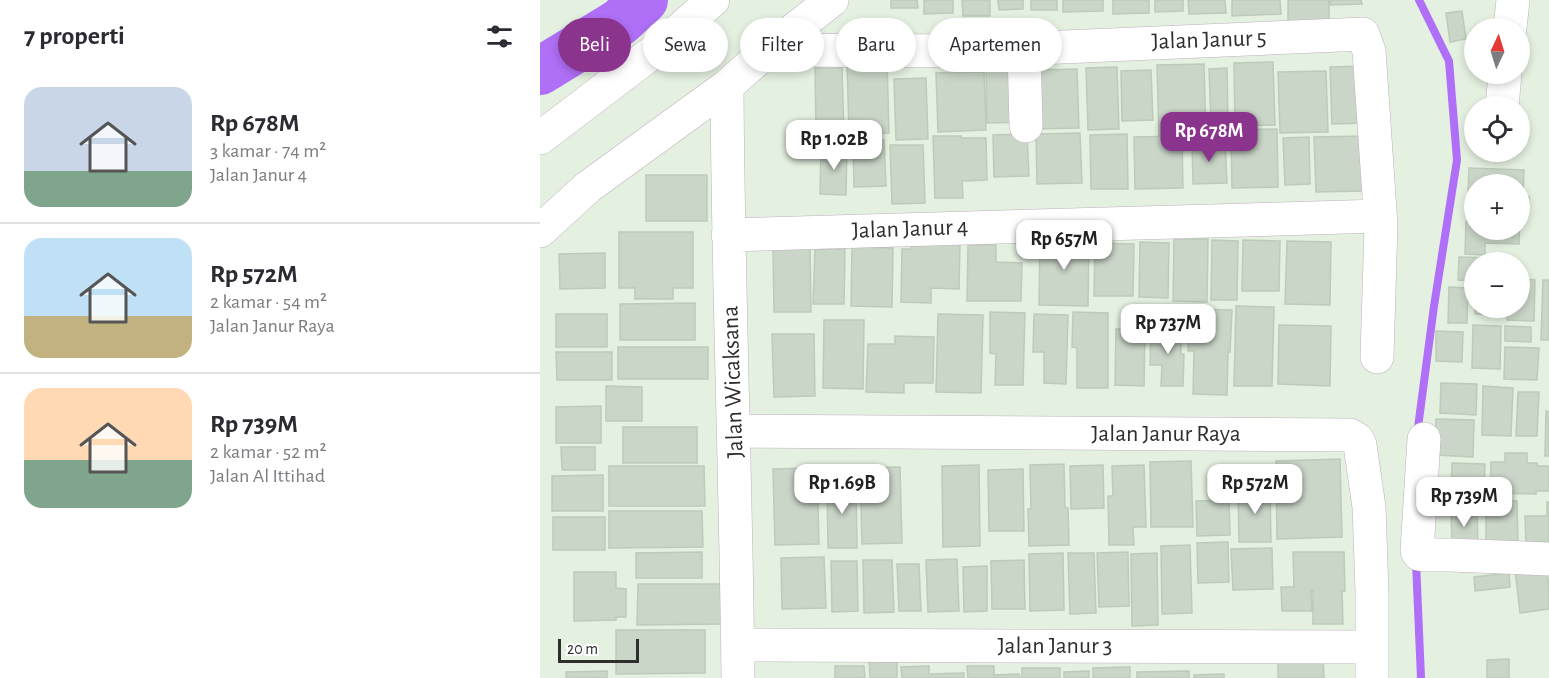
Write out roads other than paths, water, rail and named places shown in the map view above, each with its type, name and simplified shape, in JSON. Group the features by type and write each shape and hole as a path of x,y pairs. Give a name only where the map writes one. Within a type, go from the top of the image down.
{"street":[{"path":"540,138 661,46 713,0"},
{"path":"809,18 832,0"},
{"path":"1511,18 1513,0"},
{"name":"Jalan Janur 5","path":"1062,46 1363,34 1369,51 1380,216"},
{"name":"Jalan Janur 5","path":"824,50 928,51"},
{"path":"540,231 588,187 743,72"},
{"path":"1025,72 1026,126"},
{"name":"Jalan Wicaksana","path":"727,86 738,678"},
{"path":"1377,357 1380,216"},
{"name":"Jalan Janur 4","path":"728,234 1380,216"},
{"name":"Jalan Janur Raya","path":"734,431 1350,435 1357,439 1360,445 1369,507 1372,662"},
{"path":"1424,439 1417,551 1419,554 1549,559"},
{"name":"Jalan Janur 3","path":"738,645 1372,662"}],"waterway":[{"path":"540,71 620,22 644,0"},
{"path":"1417,435 1457,160 1449,61 1419,0"},
{"path":"1416,562 1421,678"}]}
